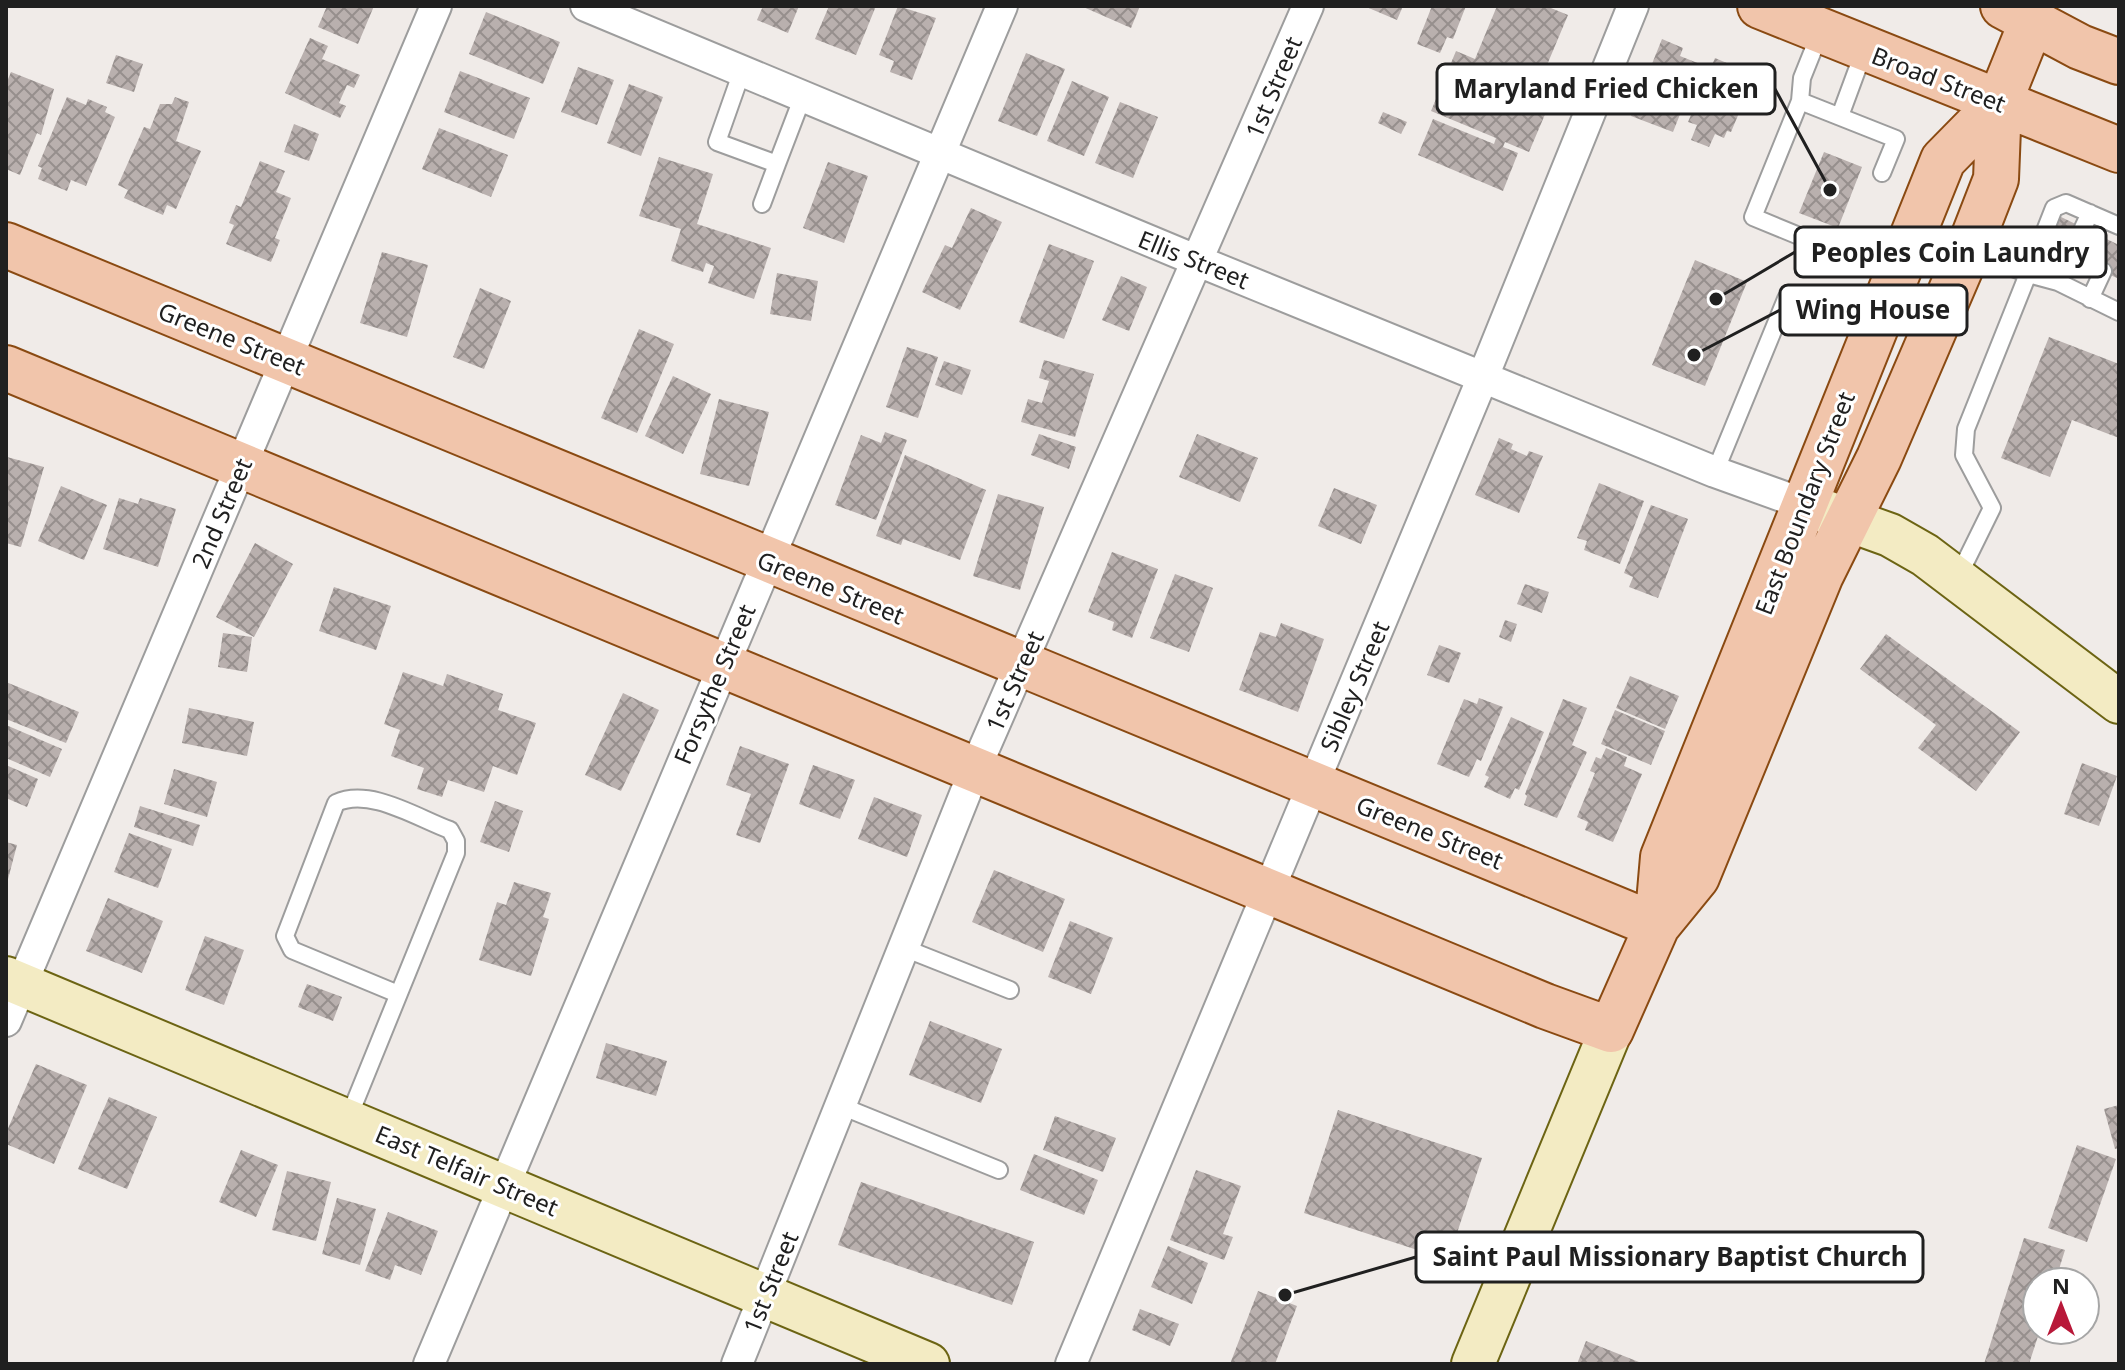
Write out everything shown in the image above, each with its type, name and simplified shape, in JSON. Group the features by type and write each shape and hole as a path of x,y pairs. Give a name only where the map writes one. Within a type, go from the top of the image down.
{"main road":[{"name":"Broad Street","path":"1760,6 1813,21 1865,50 2119,150"},
{"path":"2024,11 2119,62"},
{"name":"East Boundary Street","path":"1611,1030 1657,926 1697,877 1821,575 1879,458 1968,251 1996,179 1999,103 2024,11"},
{"name":"East Boundary Street","path":"1657,926 1663,857 1943,160 1999,103"},
{"name":"Greene Street","path":"6,245 765,561 1657,926"},
{"path":"6,368 1545,1006 1611,1030"}],"street":[{"name":"2nd Street","path":"11,994 242,465 436,6"},
{"name":"Ellis Street","path":"586,6 1198,261 1715,472 1804,504"},
{"name":"Forsythe Street","path":"429,1364 765,561 1002,6"},
{"name":"1st Street","path":"737,1364 975,769 1308,6"},
{"name":"Sibley Street","path":"1071,1364 1483,377 1633,6"},
{"path":"1804,504 1890,535 1957,579 2119,702"},
{"name":"East Telfair Street","path":"11,994 348,1120 928,1364"},
{"name":"East Boundary Street","path":"1473,1364 1611,1030"}],"lane":[{"path":"1813,21 1800,101 1753,217 1896,275"},
{"path":"1840,116 1865,50"},
{"path":"742,71 717,142 777,164"},
{"path":"762,204 803,96"},
{"path":"1800,101 1896,139 1882,173"},
{"path":"1957,579 1992,508 1964,455 1966,429 2054,208 2066,203 2086,221 2118,234"},
{"path":"1968,251 2058,282 2119,312"},
{"path":"2058,282 2071,256"},
{"path":"2090,299 2103,271"},
{"path":"1715,472 1786,299"},
{"path":"348,1120 456,853 456,841 450,830 364,797 348,797 336,803 285,936 292,950 398,994"},
{"path":"904,948 1010,990"},
{"path":"841,1106 999,1170"}],"building":[{"path":"327,6 374,6 358,44 318,27"},
{"path":"763,6 799,6 788,33 757,20"},
{"path":"829,6 876,6 856,55 815,39"},
{"path":"898,6 936,18 912,80 890,72 894,61 879,55"},
{"path":"1081,6 1140,6 1131,28"},
{"path":"1364,6 1403,6 1397,20"},
{"path":"1432,6 1466,6 1453,39 1447,37 1440,53 1417,44"},
{"path":"1497,6 1546,6 1568,15 1539,84 1555,91 1529,152 1505,142 1503,147 1518,153 1503,191 1418,155 1433,119 1494,144 1496,138 1431,111 1456,51 1475,59"},
{"path":"486,12 560,42 543,84 469,54"},
{"path":"310,38 328,46 322,59 360,75 354,88 347,85 339,103 346,106 340,118 285,93"},
{"path":"1662,39 1683,48 1680,56 1700,64 1673,132 1631,116"},
{"path":"1026,53 1065,69 1037,136 998,121"},
{"path":"116,55 143,64 134,92 106,83"},
{"path":"1715,58 1755,75 1731,132 1727,131 1724,138 1715,134 1709,147 1691,140 1697,125 1688,122"},
{"path":"578,67 614,80 597,125 561,112"},
{"path":"460,71 530,98 514,139 444,112"},
{"path":"11,72 54,89 41,135 37,133 20,175 6,169 6,84"},
{"path":"1072,81 1109,97 1084,156 1047,141"},
{"path":"629,84 663,97 641,156 607,143"},
{"path":"67,97 86,105 88,99 107,107 105,112 115,117 86,186 71,180 67,191 38,179 42,168 38,166"},
{"path":"175,97 189,102 176,141 201,151 176,209 167,205 163,215 124,198 128,190 118,185 144,127 150,129 160,104 172,104"},
{"path":"1120,102 1158,117 1133,178 1095,163"},
{"path":"1383,112 1407,122 1401,134 1378,123"},
{"path":"294,124 319,134 309,161 284,152"},
{"path":"439,128 508,155 491,197 422,169"},
{"path":"1824,152 1862,167 1838,228 1799,213"},
{"path":"659,157 713,174 697,224 771,248 754,299 708,283 714,266 706,263 703,272 671,261 681,229 639,216"},
{"path":"260,161 285,171 276,192 291,198 275,238 280,240 271,262 226,244 234,225 229,223 236,205 241,207"},
{"path":"828,162 868,176 844,243 803,228"},
{"path":"971,208 1002,222 960,310 922,292 945,245 952,248"},
{"path":"2059,216 2119,245 2119,279 2046,245"},
{"path":"1049,244 1094,261 1064,339 1019,322"},
{"path":"382,252 428,265 407,337 360,323"},
{"path":"1695,260 1747,282 1705,386 1652,365"},
{"path":"777,273 818,281 811,321 770,314"},
{"path":"1121,276 1147,287 1129,331 1102,320"},
{"path":"480,288 511,301 484,369 453,357"},
{"path":"639,329 674,344 637,433 601,418"},
{"path":"2049,337 2119,364 2119,438 2072,420 2050,477 2001,458"},
{"path":"907,347 938,357 918,418 886,407"},
{"path":"1044,360 1094,374 1075,437 1021,422 1028,399 1042,403 1049,381 1039,378"},
{"path":"944,361 971,370 962,395 935,385"},
{"path":"673,376 711,394 683,454 645,436"},
{"path":"719,399 769,412 749,486 700,474"},
{"path":"885,432 907,440 876,520 835,505 861,435 881,443"},
{"path":"1039,434 1076,447 1069,469 1031,455"},
{"path":"1197,434 1258,458 1240,502 1179,477"},
{"path":"1499,438 1513,444 1511,449 1527,456 1529,451 1543,456 1519,513 1475,495"},
{"path":"905,455 986,490 960,560 903,539 901,545 876,536"},
{"path":"7,457 44,467 21,547 6,543"},
{"path":"1599,483 1644,501 1620,564 1584,550 1587,541 1577,538"},
{"path":"61,486 107,505 84,560 38,541"},
{"path":"1334,488 1377,505 1361,544 1318,526"},
{"path":"998,494 1044,507 1020,590 973,576"},
{"path":"119,498 138,504 140,498 176,509 158,567 103,549"},
{"path":"1651,505 1688,519 1658,598 1629,587 1633,577 1624,573"},
{"path":"255,543 293,564 254,637 216,617"},
{"path":"1112,552 1158,569 1132,638 1112,630 1114,622 1088,612"},
{"path":"1175,574 1213,588 1189,652 1150,638"},
{"path":"1525,584 1549,592 1542,613 1517,604"},
{"path":"334,587 391,606 376,650 319,631"},
{"path":"1505,620 1517,624 1511,642 1499,637"},
{"path":"1281,623 1324,639 1298,712 1239,690 1260,632 1276,637"},
{"path":"223,633 252,637 247,672 218,667"},
{"path":"1886,634 2020,732 1976,791 1918,748 1936,725 1860,669"},
{"path":"1439,645 1461,653 1449,683 1427,675"},
{"path":"403,672 443,686 447,674 503,694 498,710 536,723 517,775 493,766 484,792 448,780 442,797 417,789 424,768 391,756 400,730 384,724"},
{"path":"1630,676 1679,696 1665,729 1616,708"},
{"path":"6,682 79,712 66,743 6,719"},
{"path":"623,693 659,710 621,791 585,775"},
{"path":"1479,698 1503,707 1481,761 1477,759 1469,777 1437,764 1464,699 1477,704"},
{"path":"1563,699 1587,708 1572,745 1587,752 1557,818 1524,805 1525,794"},
{"path":"189,708 254,722 247,756 182,743"},
{"path":"1615,710 1665,731 1651,765 1601,744"},
{"path":"1511,717 1544,732 1519,790 1515,788 1510,799 1484,787 1489,777 1485,775"},
{"path":"6,725 62,749 50,777 6,758"},
{"path":"740,746 789,764 760,843 736,835 751,794 726,785"},
{"path":"1606,748 1627,757 1624,766 1642,774 1613,842 1585,830 1588,822 1577,817 1595,773 1590,771 1596,757 1601,759"},
{"path":"2082,763 2117,776 2099,826 2064,814"},
{"path":"6,765 38,779 27,807 6,798"},
{"path":"813,765 855,780 840,819 799,804"},
{"path":"174,769 217,782 207,817 164,804"},
{"path":"874,797 922,815 907,857 858,839"},
{"path":"495,801 523,811 509,852 480,842"},
{"path":"140,806 200,825 193,846 134,827"},
{"path":"129,833 172,849 158,888 114,872"},
{"path":"6,842 17,845 7,883 6,883"},
{"path":"994,870 1065,899 1043,952 972,922"},
{"path":"514,882 551,893 543,917 549,919 531,976 479,960 497,902 506,905"},
{"path":"108,898 163,921 142,973 86,951"},
{"path":"1070,921 1113,938 1091,994 1048,977"},
{"path":"205,936 244,950 224,1005 185,990"},
{"path":"307,984 342,997 333,1021 298,1007"},
{"path":"930,1021 1002,1049 981,1103 909,1075"},
{"path":"606,1043 667,1061 656,1096 596,1078"},
{"path":"36,1064 87,1085 54,1164 6,1144 6,1133"},
{"path":"109,1097 157,1117 127,1189 78,1169"},
{"path":"2119,1105 2119,1148 2115,1149 2104,1109"},
{"path":"1338,1110 1482,1158 1448,1260 1304,1213"},
{"path":"1055,1116 1116,1138 1103,1172 1043,1150"},
{"path":"2077,1145 2116,1159 2087,1242 2048,1228"},
{"path":"241,1150 278,1165 256,1217 219,1202"},
{"path":"1034,1154 1098,1180 1084,1215 1020,1190"},
{"path":"1196,1170 1241,1186 1223,1234 1233,1237 1224,1260 1170,1240"},
{"path":"287,1171 331,1182 316,1241 272,1230"},
{"path":"861,1182 1034,1242 1012,1305 838,1245"},
{"path":"337,1198 376,1209 360,1265 322,1254"},
{"path":"388,1212 438,1231 421,1275 395,1265 390,1280 365,1271"},
{"path":"2024,1238 2065,1250 2060,1266 2021,1266 2021,1346 2035,1346 2029,1364 1984,1364"},
{"path":"1168,1246 1208,1263 1192,1304 1151,1287"},
{"path":"1258,1291 1297,1306 1275,1364 1230,1364"},
{"path":"1140,1309 1179,1324 1170,1346 1132,1330"},
{"path":"1586,1341 1644,1364 1577,1364"}],"place":[{"name":"Maryland Fried Chicken","path":"1830,190"},
{"name":"Peoples Coin Laundry","path":"1716,299"},
{"name":"Wing House","path":"1694,355"},
{"name":"Saint Paul Missionary Baptist Church","path":"1285,1295"}]}
